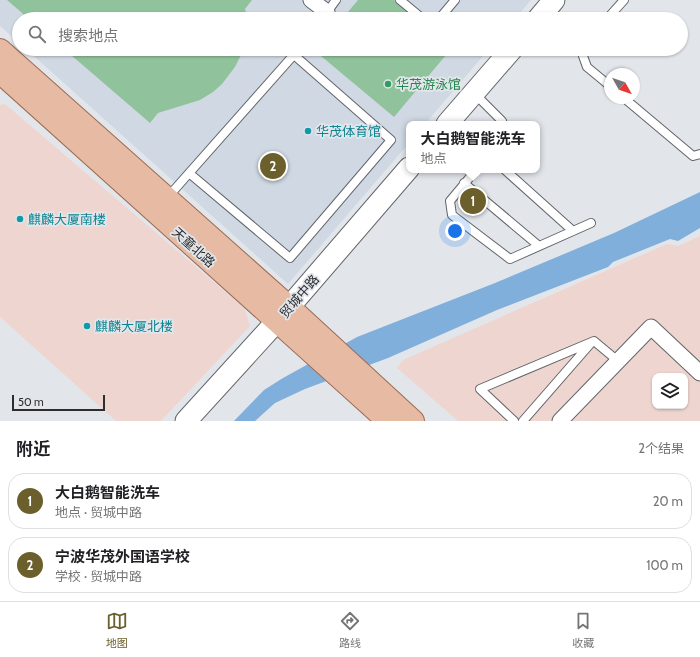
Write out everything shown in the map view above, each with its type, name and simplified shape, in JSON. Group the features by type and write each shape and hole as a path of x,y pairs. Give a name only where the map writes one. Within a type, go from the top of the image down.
{"main road":[{"path":"544,12 554,0"},
{"path":"0,50 160,205"},
{"path":"450,121 506,56"},
{"name":"天童北路","path":"0,72 160,205 322,348 375,398 388,421"},
{"name":"贸城中路","path":"186,421 283,314 406,171"},
{"path":"375,398 413,421"}],"street":[{"path":"311,0 321,12"},
{"path":"560,421 651,327 700,373"}],"lane":[{"path":"327,12 336,0"},
{"path":"400,0 415,12"},
{"path":"445,12 455,0"},
{"path":"613,12 624,0"},
{"path":"160,205 292,56"},
{"path":"189,173 290,258 391,140 300,56"},
{"path":"583,56 587,67 604,81"},
{"path":"474,93 502,121"},
{"path":"631,104 693,156 700,154"},
{"path":"473,173 450,201 452,215 510,259 591,223"},
{"path":"508,173 573,231"},
{"path":"464,183 539,246"},
{"path":"594,341 618,361"},
{"path":"514,421 480,389 594,341"},
{"path":"523,421 594,341"}],"shaded area":[{"path":"0,0 531,0 521,12 12,12 12,37 0,26"},
{"path":"34,56 483,56 428,121 406,121 406,146 288,284"},
{"path":"5,104 245,310 250,326 161,421 116,421 0,317 0,105"},
{"path":"700,236 700,421 458,421 397,368 403,360 667,244 678,246"}],"green space":[{"path":"7,0 252,0 245,9 246,12 21,12"},
{"path":"358,0 394,0 409,12 348,12"},
{"path":"72,56 240,56 235,67 222,84 213,92 200,100 158,113 150,123"},
{"name":"华茂游泳馆","path":"321,56 445,56 394,117"}],"water":[{"path":"700,192 700,228 678,241 670,239 613,262 608,267 497,310 388,358 305,389 275,403 255,421 234,421 264,390 357,337 495,283 614,233"}],"place":[{"name":"华茂游泳馆","path":"388,84"},
{"name":"华茂体育馆","path":"308,131"},
{"name":"宁波华茂外国语学校","path":"273,166"},
{"name":"大白鹅智能洗车","path":"473,201"},
{"name":"麒麟大厦南楼","path":"20,219"},
{"name":"麒麟大厦北楼","path":"87,326"}]}
